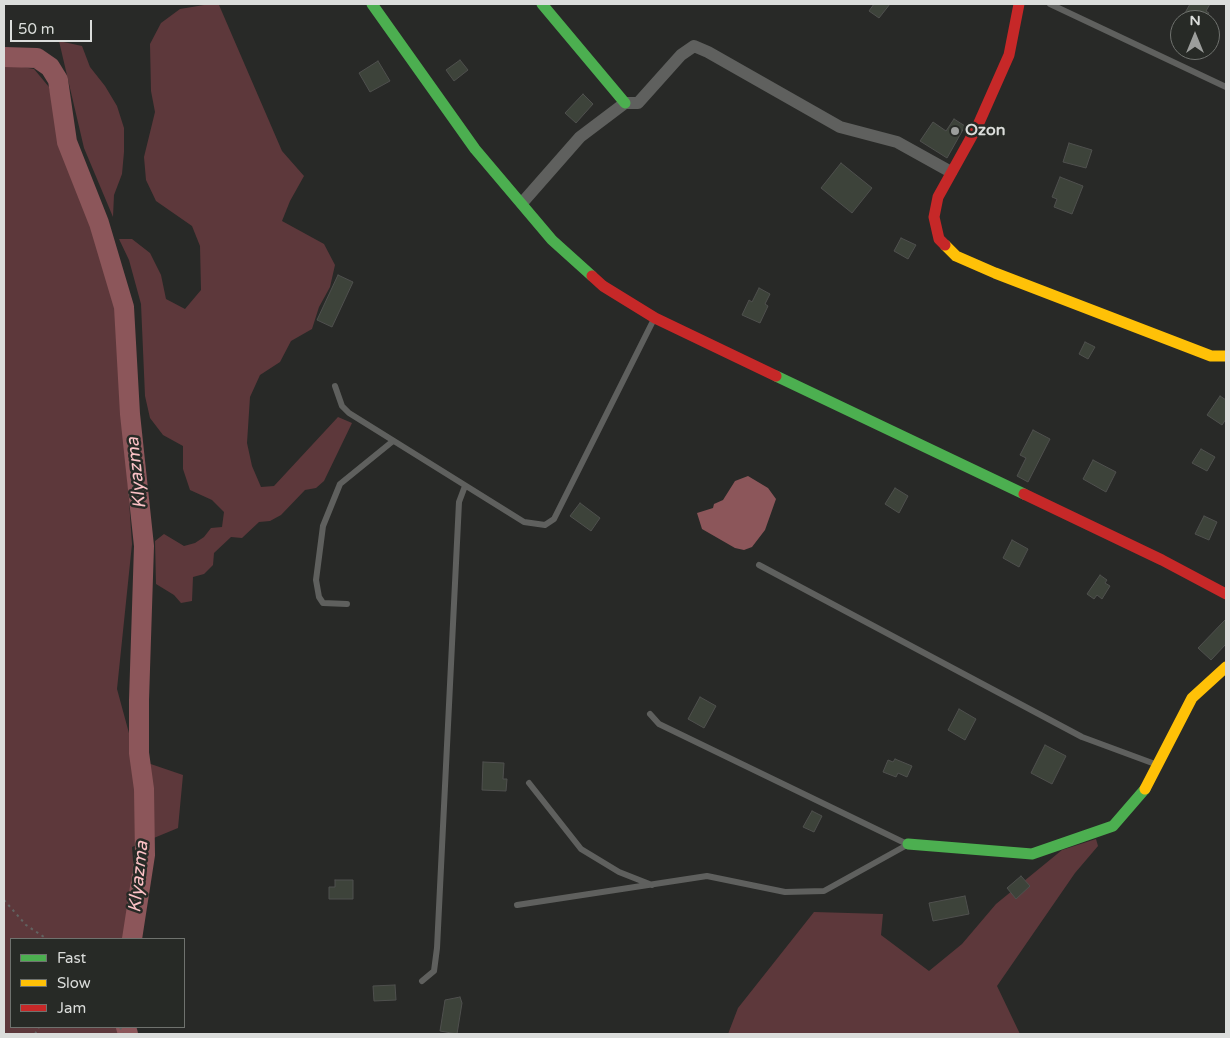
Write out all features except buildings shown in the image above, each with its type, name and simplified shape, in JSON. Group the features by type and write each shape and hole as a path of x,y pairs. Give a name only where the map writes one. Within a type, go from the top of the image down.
{"street":[{"path":"372,4 475,149 552,240 604,286 655,318 1162,560 1226,594"},
{"path":"542,4 626,103"},
{"path":"1019,4 1009,55 978,125 938,198 934,217 938,239 956,256 1211,356 1226,356"},
{"path":"522,203 580,137 626,103 638,104 682,55 694,46 708,52 840,127 897,142 952,172"},
{"path":"908,844 1032,854 1113,826 1142,794 1192,698 1226,667"}],"lane":[{"path":"1050,4 1226,87"},
{"path":"335,386 342,406 349,413 524,522 545,525 554,519 655,318"},
{"path":"347,604 324,603 319,597 316,580 323,526 340,484 393,441"},
{"path":"422,981 434,971 437,948 459,502 465,486"},
{"path":"759,565 1082,736 1156,764"},
{"path":"650,714 658,724 908,844"},
{"path":"529,783 581,849 619,872 653,885"},
{"path":"517,905 707,876 785,892 824,891 908,844"}],"path":[{"path":"4,900 26,925 46,938"}],"shaded area":[{"path":"204,5 219,5 282,151 304,176 290,201 282,221 324,244 335,265 330,287 319,307 312,329 291,341 280,362 260,375 250,397 247,443 252,466 261,487 274,486 338,417 352,423 324,481 316,488 305,490 281,515 270,521 259,522 242,538 231,537 214,553 213,565 204,574 193,577 192,601 181,603 174,595 156,584 155,541 164,534 184,546 195,543 204,537 211,528 222,527 224,512 212,500 190,490 183,469 183,446 163,435 150,418 145,396 141,304 129,260 119,239 132,239 150,253 161,275 166,299 185,309 201,290 200,246 192,226 156,201 146,180 144,157 155,112 151,91 150,44 161,23 180,9"},
{"path":"59,41 82,46 90,67 105,86 117,106 124,128 122,174 114,195 113,217 84,148"},
{"path":"4,64 34,69 49,87 66,154 97,236 115,299 132,544 117,689 136,759 183,775 178,828 132,847 135,886 125,938 10,938 10,1028 122,1028 123,1034 4,1034"},
{"path":"748,476 768,488 776,499 765,530 752,547 744,550 735,548 702,529 697,513 713,508 714,504 723,500 735,481"},
{"path":"1096,839 1098,846 1075,873 997,986 1020,1034 728,1034 738,1008 814,912 883,914 881,935 929,971 962,944 996,904 1062,850"}],"waterway":[{"name":"Klyazma","path":"4,57 37,58 50,67 58,80 67,142 99,223 124,307 130,414 144,546 139,753 144,789 145,855 132,938"},
{"name":"Klyazma","path":"126,1028 128,1034"}],"traffic: fast":[{"path":"372,4 475,149 552,240 592,276"},
{"path":"542,4 625,103"},
{"path":"776,376 1024,494"},
{"path":"908,844 1032,854 1113,826 1145,789"}],"traffic: slow":[{"path":"945,245 956,256 995,273 1211,356 1226,356"},
{"path":"1145,789 1192,698 1226,667"}],"traffic: jam":[{"path":"945,245 939,239 934,217 938,197 978,125 1009,55 1019,4"},
{"path":"592,276 603,286 655,318 776,376"},
{"path":"1024,494 1162,560 1226,594"}],"place":[{"name":"Ozon","path":"955,131"}]}
